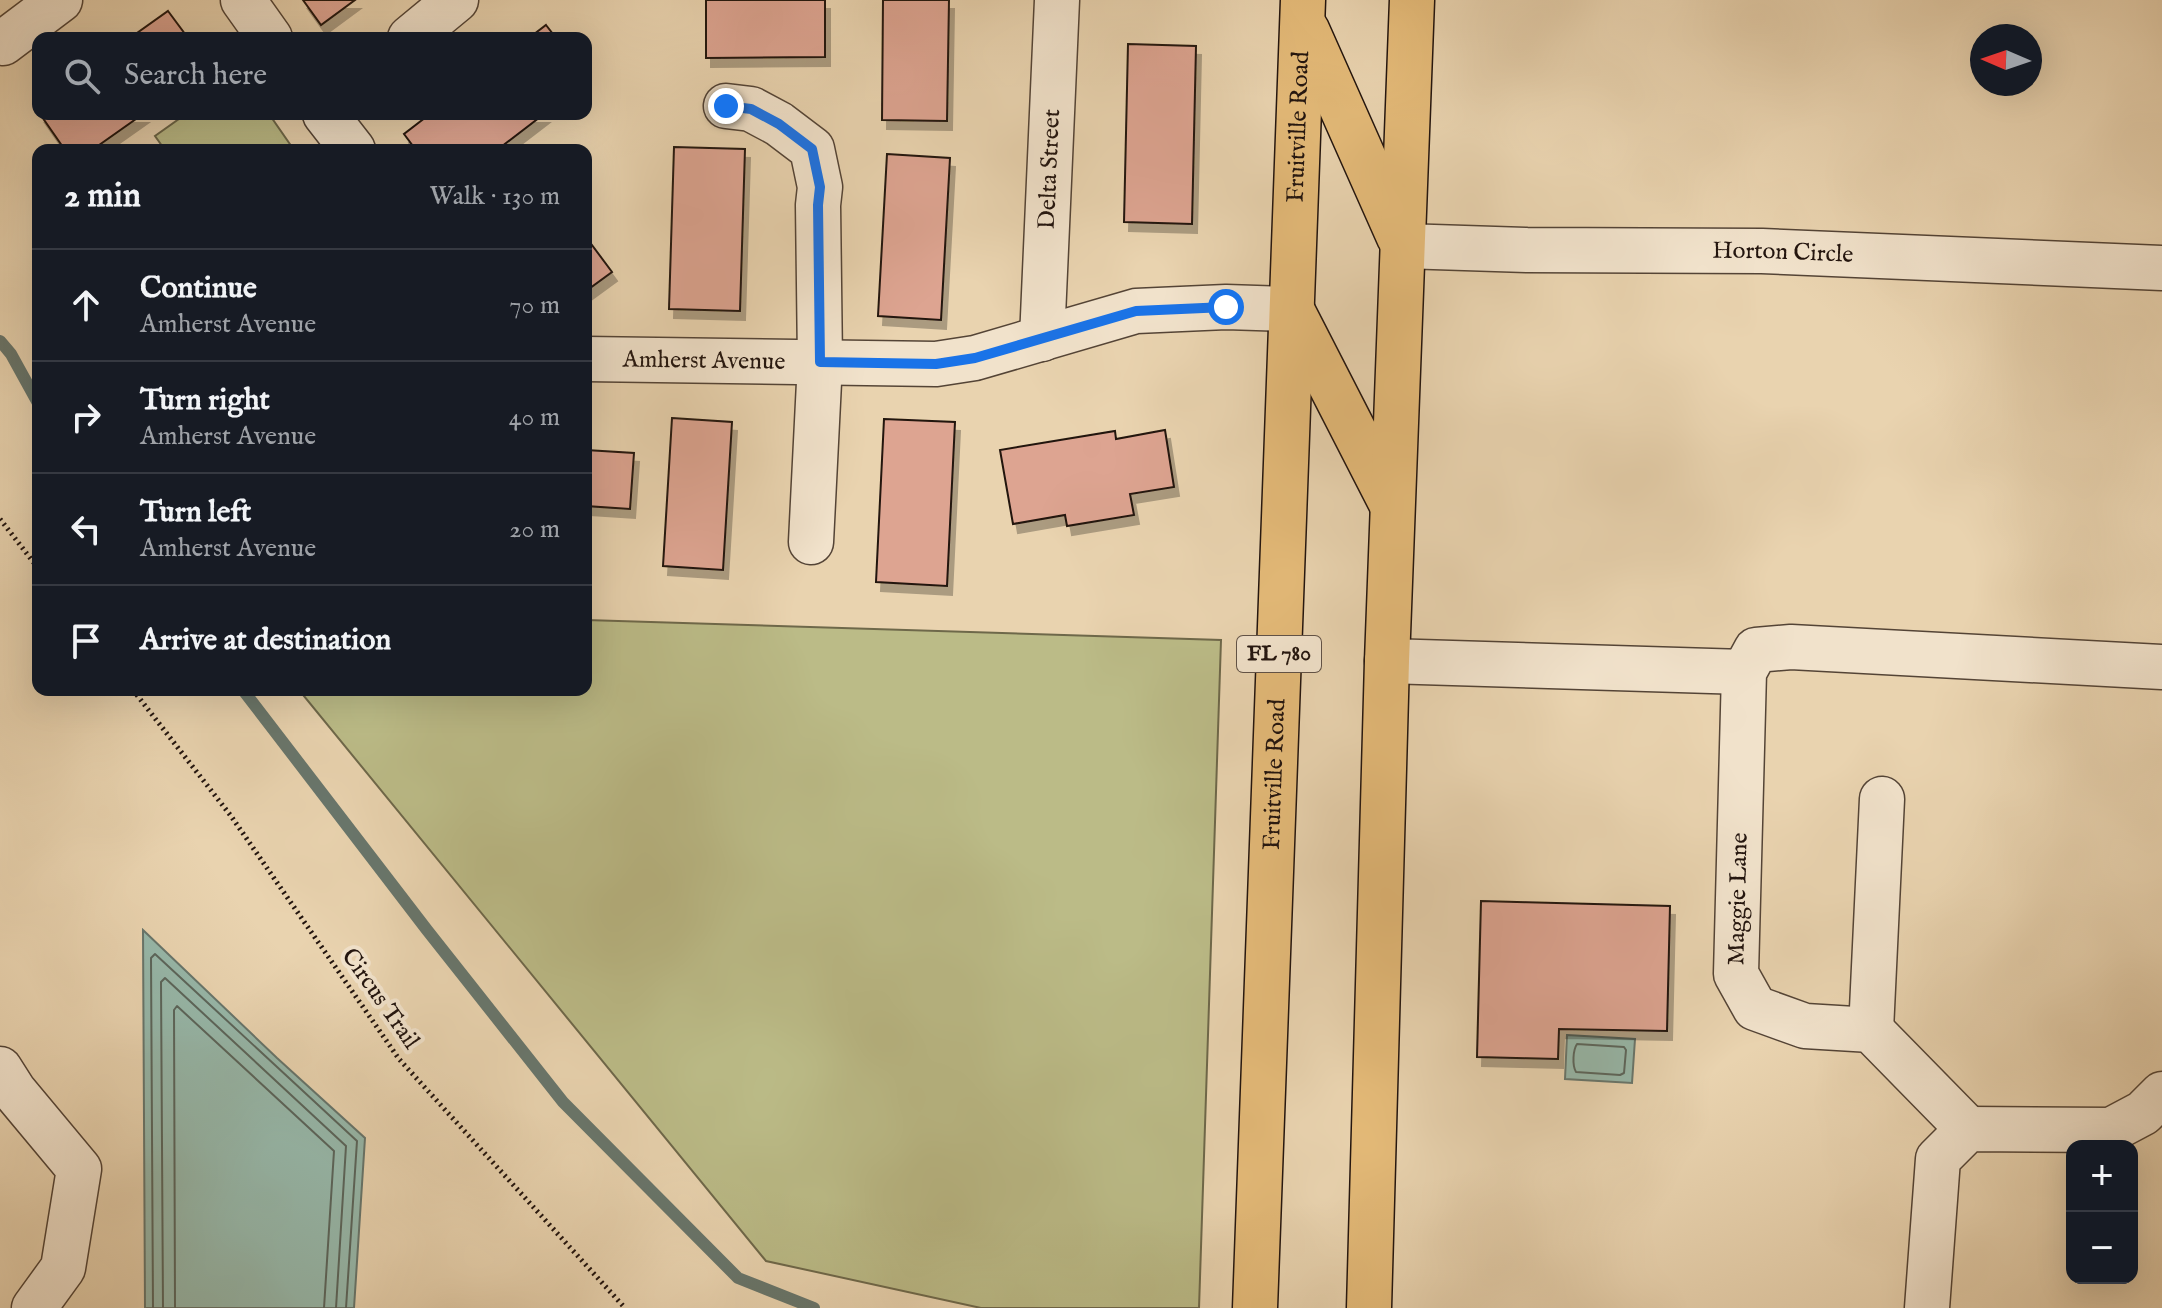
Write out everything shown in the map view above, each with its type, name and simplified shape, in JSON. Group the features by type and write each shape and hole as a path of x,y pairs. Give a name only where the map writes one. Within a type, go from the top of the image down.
{"main road":[{"path":"1369,1308 1387,661 1412,0"},
{"path":"1303,10 1403,246"},
{"name":"Fruitville Road","path":"1255,1308 1303,10"},
{"path":"1291,309 1394,507"}],"street":[{"path":"3,43 60,0"},
{"path":"243,0 266,32"},
{"path":"417,32 456,0"},
{"name":"Delta Street","path":"1042,339 1057,0"},
{"name":"Amherst Avenue","path":"726,106 751,109 779,124 812,149 820,187 820,362 811,542"},
{"path":"330,120 348,144"},
{"name":"Horton Circle","path":"1403,246 1762,251 2162,268"},
{"name":"Amherst Avenue","path":"592,359 936,364 975,358 1136,311 1226,307 1291,309"},
{"path":"1387,661 1744,672 1756,650 1791,647 2162,667"},
{"name":"Maggie Lane","path":"1744,672 1736,974 1755,1008 1805,1026 1871,1030"},
{"path":"1882,799 1871,1030 1968,1129 2111,1130 2143,1113 2162,1094"},
{"path":"0,1069 14,1091 79,1169 63,1268 34,1308"},
{"path":"1927,1308 1938,1159 1968,1129"}],"path":[{"path":"0,519 32,560"},
{"name":"Circus Trail","path":"138,696 231,816 399,1059 625,1308"}],"green space":[{"path":"178,120 273,120 290,144 161,144 155,136"},
{"path":"592,620 1221,640 1199,1308 981,1308 766,1261 304,696 592,696"}],"water":[{"path":"143,930 365,1138 354,1308 145,1308"},
{"path":"1567,1035 1635,1039 1632,1083 1565,1079"}],"building":[{"path":"303,0 355,0 321,25"},
{"path":"706,0 825,0 825,57 706,58"},
{"path":"883,0 949,0 947,121 882,120"},
{"path":"168,11 184,32 138,32"},
{"path":"546,25 551,32 537,32"},
{"path":"1128,44 1196,46 1192,224 1124,222"},
{"path":"44,120 134,120 100,144 61,144"},
{"path":"422,120 536,120 505,144 412,144 404,134"},
{"path":"674,147 745,149 740,311 669,309"},
{"path":"887,154 950,158 941,320 878,316"},
{"path":"592,245 612,272 592,287"},
{"path":"672,418 732,422 723,570 663,566"},
{"path":"884,419 955,422 947,586 876,582"},
{"path":"1165,430 1174,487 1130,494 1134,515 1067,526 1065,515 1013,524 1000,450 1115,431 1116,439"},
{"path":"592,450 634,453 630,509 592,506"},
{"path":"1481,901 1670,906 1667,1031 1559,1029 1558,1059 1477,1057"}],"waterway":[{"path":"0,341 11,354 32,392"},
{"path":"248,696 563,1102 738,1278 814,1308"}],"route":[{"path":"726,106 751,109 779,124 812,149 820,187 820,362 936,364 975,358 1136,311 1226,307"}]}
